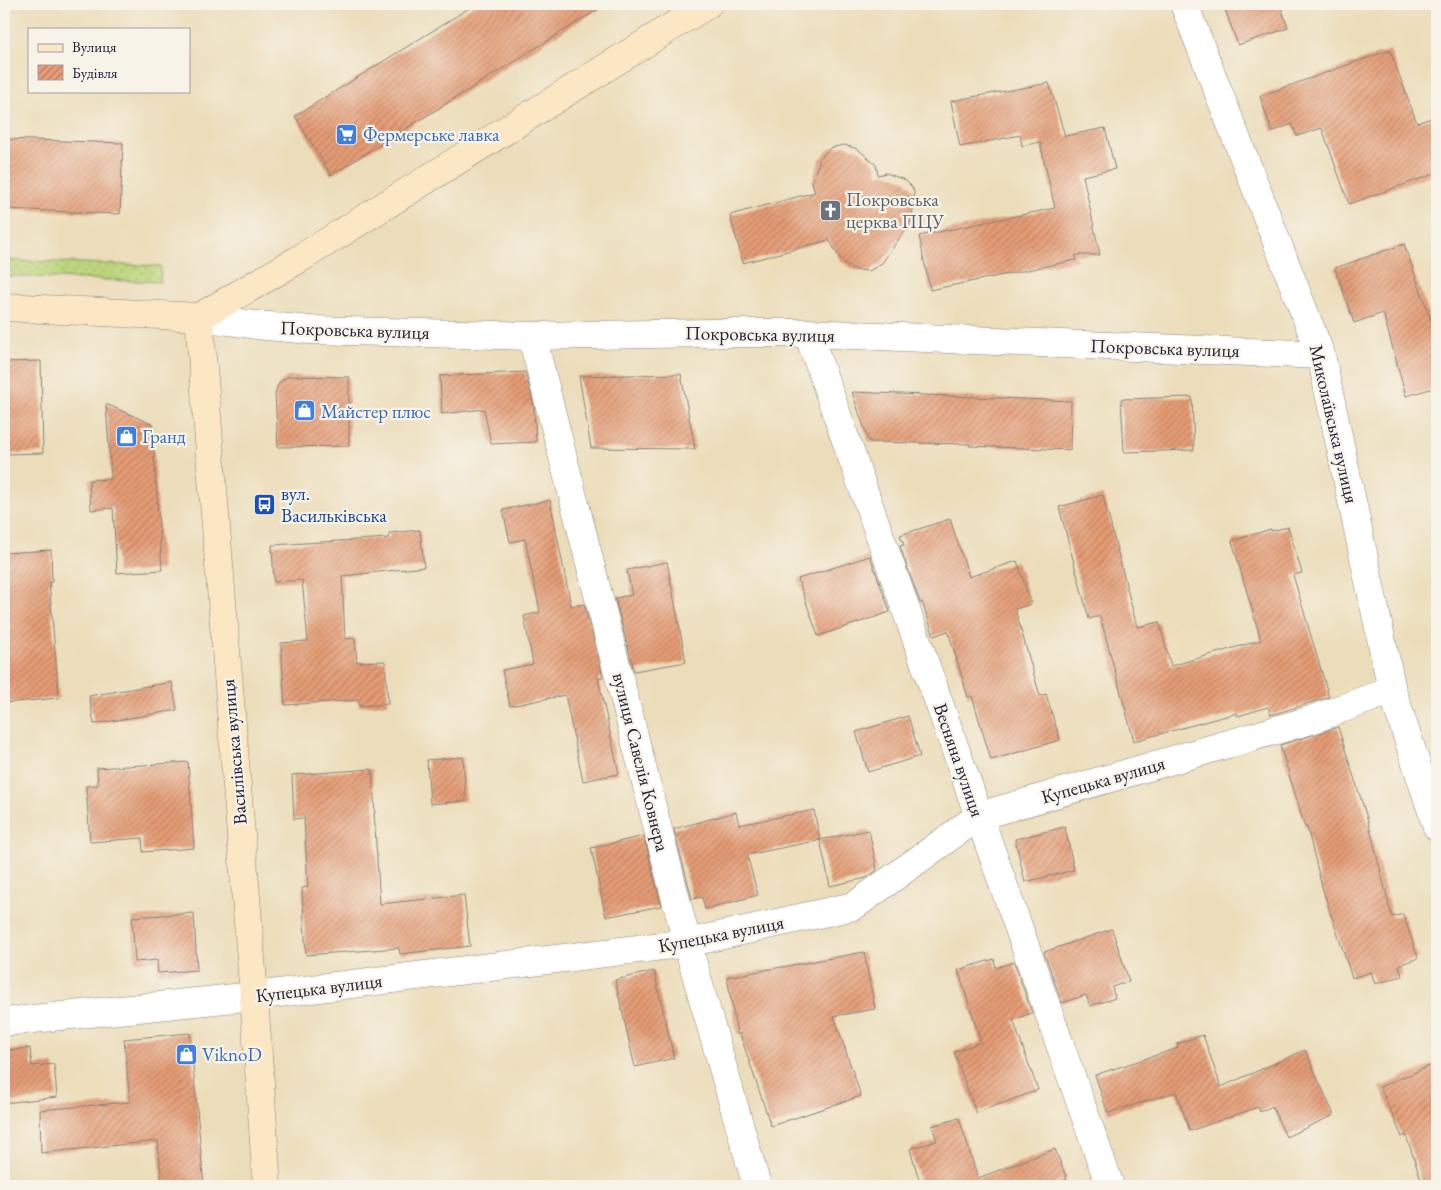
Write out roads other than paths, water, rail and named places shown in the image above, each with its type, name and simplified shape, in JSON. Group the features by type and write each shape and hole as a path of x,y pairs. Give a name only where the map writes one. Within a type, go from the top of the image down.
{"main road":[{"path":"199,317 309,253 708,4"},
{"name":"Покровська вулиця","path":"4,306 199,317"},
{"name":"Василівська вулиця","path":"199,317 254,996 267,1186"}],"street":[{"name":"Миколаївська вулиця","path":"1184,4 1321,355 1392,690 1437,827"},
{"name":"Покровська вулиця","path":"199,317 310,330 532,336 808,333 1321,355"},
{"name":"Весняна вулиця","path":"808,333 1110,1186"},
{"name":"вулиця Савелія Ковнера","path":"532,336 687,943 757,1186"},
{"name":"Купецька вулиця","path":"4,1022 254,996 687,943 854,906 979,816 1311,720 1392,690"}],"place":[{"name":"Фермерське лавка","path":"347,134"},
{"name":"Покровська церква ПЦУ","path":"830,210"},
{"name":"Майстер плюс","path":"305,411"},
{"name":"Гранд","path":"126,436"},
{"name":"вул. Васильківська","path":"265,504"},
{"name":"ViknoD","path":"186,1054"}]}
